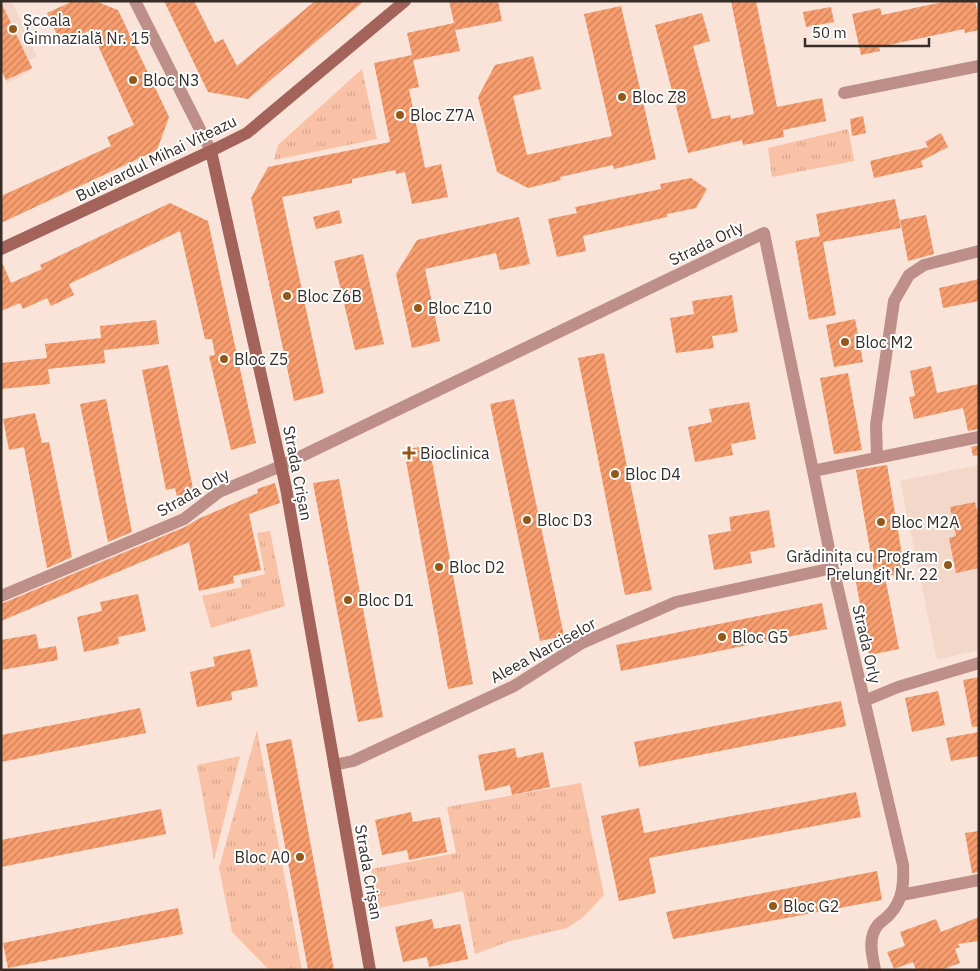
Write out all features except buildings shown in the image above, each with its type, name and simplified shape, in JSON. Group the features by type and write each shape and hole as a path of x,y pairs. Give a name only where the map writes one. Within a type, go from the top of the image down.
{"street":[{"name":"Strada Crișan","path":"135,1 211,151 281,466 370,970"},
{"name":"Bulevardul Mihai Viteazu","path":"1,249 247,133 405,1"},
{"path":"844,94 979,66"},
{"name":"Strada Orly","path":"1,596 184,519 219,492 281,466 764,233 833,568 903,865 904,886 898,904 890,915 878,923 872,936 871,948 875,970"},
{"path":"877,457 876,425 894,301 910,275 924,264 979,251"},
{"path":"813,472 979,437"},
{"name":"Aleea Narciselor","path":"334,765 354,761 514,686 582,643 676,602 833,568"},
{"path":"864,701 898,687 979,662"},
{"path":"901,895 979,880"}],"shaded area":[{"name":"Școala Gimnazială Nr. 15","path":"1,1 12,1 37,57 29,60 33,69 7,84 4,76 1,77"},
{"name":"Grădinița cu Program Prelungit Nr. 22","path":"979,465 979,650 937,660 900,481"}],"green space":[{"path":"362,69 377,139 274,160 278,145"},
{"path":"848,129 854,161 772,177 768,148"},
{"path":"270,531 285,606 211,628 202,596 242,587 240,580 265,574 257,533"},
{"path":"257,730 302,970 269,970 232,932 219,868"},
{"path":"240,756 214,860 197,765"},
{"path":"581,783 604,895 582,918 567,928 510,941 475,954 463,891 378,908 371,869 456,853 447,807"}],"place":[{"name":"Școala Gimnazială Nr. 15","path":"13,29"},
{"name":"Bloc N3","path":"133,80"},
{"name":"Bloc Z8","path":"622,97"},
{"name":"Bloc Z7A","path":"400,115"},
{"name":"Bloc Z6B","path":"287,296"},
{"name":"Bloc Z10","path":"418,308"},
{"name":"Bloc M2","path":"845,342"},
{"name":"Bloc Z5","path":"224,359"},
{"name":"Bioclinica","path":"409,453"},
{"name":"Bloc D4","path":"615,474"},
{"name":"Bloc D3","path":"527,520"},
{"name":"Bloc M2A","path":"881,522"},
{"name":"Grădinița cu Program Prelungit Nr. 22","path":"948,565"},
{"name":"Bloc D2","path":"439,567"},
{"name":"Bloc D1","path":"348,600"},
{"name":"Bloc G5","path":"722,637"},
{"name":"Bloc A0","path":"300,857"},
{"name":"Bloc G2","path":"773,906"}]}
